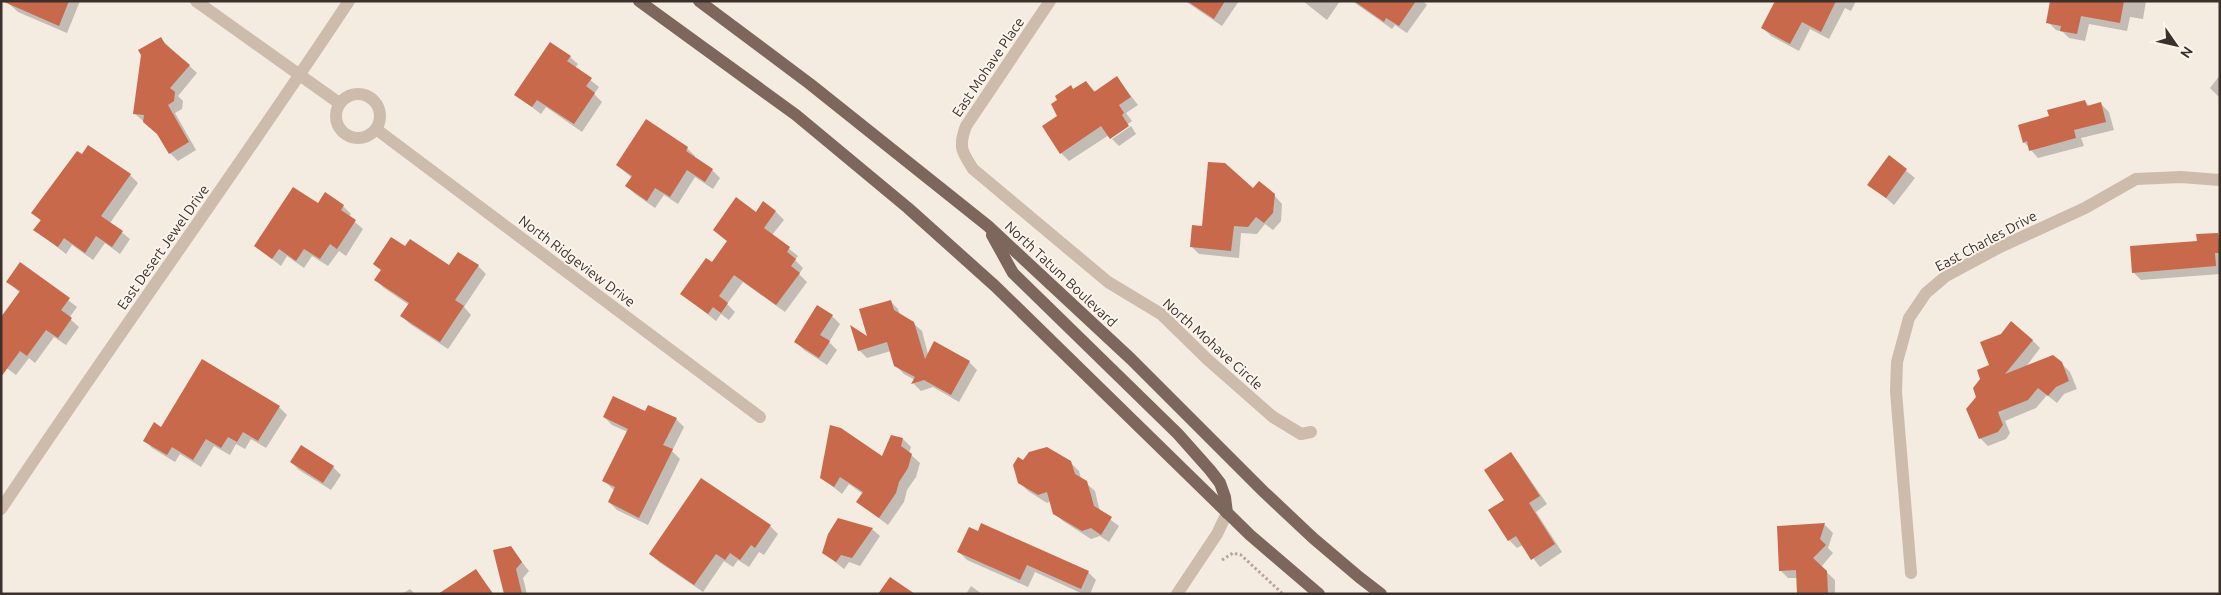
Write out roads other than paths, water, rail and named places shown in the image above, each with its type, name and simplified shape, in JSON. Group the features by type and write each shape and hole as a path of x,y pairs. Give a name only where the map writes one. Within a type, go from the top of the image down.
{"main road":[{"path":"639,1 796,115 908,208 995,286 1227,513 1319,594"},
{"name":"North Tatum Boulevard","path":"700,1 810,84 988,226 1131,359 1312,538 1359,578 1382,594"},
{"path":"988,226 1013,273 1178,434 1210,470 1220,483 1225,496 1227,513"}],"street":[{"path":"196,1 339,103"},
{"name":"East Desert Jewel Drive","path":"1,510 77,396 301,75 350,1"},
{"name":"East Mohave Place","path":"962,152 961,138 966,126 1050,1"},
{"path":"352,94 367,96 378,106 380,114 376,129 365,137 358,138 345,134 336,123 336,109 339,103 352,94"},
{"name":"North Ridgeview Drive","path":"376,129 760,417"},
{"name":"North Mohave Circle","path":"962,152 973,169 1098,273 1161,314 1207,359 1274,417 1301,434 1311,432"},
{"name":"East Charles Drive","path":"1911,573 1896,392 1897,362 1909,318 1926,293 1946,276 2000,247 2085,208 2136,179 2181,177 2220,180"},
{"path":"1177,594 1217,534 1227,513"}]}
